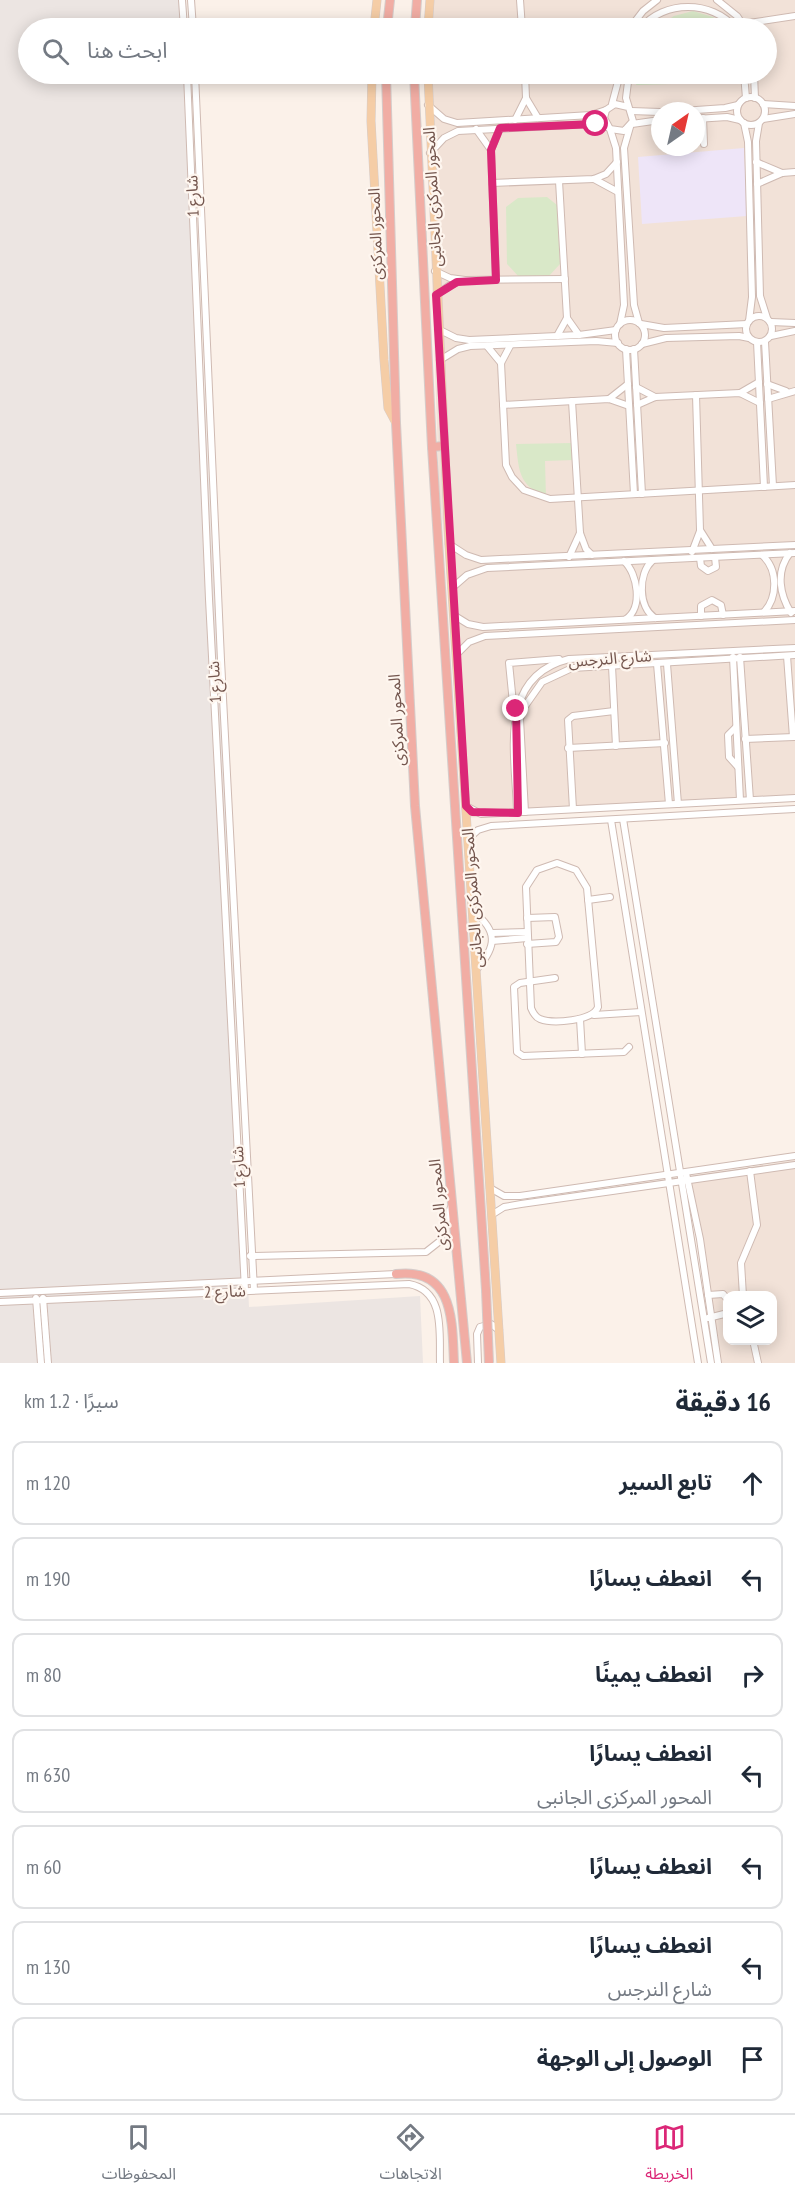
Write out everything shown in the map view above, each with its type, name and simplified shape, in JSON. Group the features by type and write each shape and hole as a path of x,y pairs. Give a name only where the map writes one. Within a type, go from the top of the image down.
{"highway":[{"path":"388,18 390,0"},
{"path":"416,18 417,0"},
{"name":"المحور المركزى","path":"386,84 396,423 418,851 467,1363"},
{"path":"414,84 432,447 489,1363"},
{"path":"432,447 444,446"},
{"path":"396,1274 408,1274 426,1279 444,1295 451,1312 454,1363"}],"main road":[{"path":"375,18 377,0"},
{"path":"429,18 430,0"},
{"path":"372,84 371,121 384,360 388,408 396,423"},
{"name":"المحور المركزى الجانبى","path":"428,84 449,544 456,616 501,1363"}],"street":[{"path":"182,0 183,18"},
{"path":"191,0 192,18"},
{"path":"520,0 521,18"},
{"path":"638,18 657,0"},
{"path":"717,0 730,9 737,18"},
{"path":"650,18 665,6 686,1 707,4 717,9 726,18"},
{"path":"777,20 795,16"},
{"name":"شارع 1","path":"187,84 216,735 245,1290"},
{"name":"شارع 1","path":"195,84 225,735 254,1290"},
{"path":"525,84 526,98 538,118"},
{"path":"618,84 616,96 604,118 609,128 616,162 618,192 624,305 618,327 618,343"},
{"path":"628,84 626,94 631,126 624,148 634,305 645,336 642,344"},
{"path":"745,84 746,98"},
{"path":"754,84 755,98"},
{"path":"515,120 526,98"},
{"path":"705,109 738,105 746,98 755,98 763,104 795,106"},
{"path":"428,105 444,119 458,123 591,115 622,104 630,109 651,111"},
{"path":"763,104 765,110 761,121 756,162 760,296 769,320 771,336"},
{"path":"738,105 737,111 748,142 752,297 748,322 749,338"},
{"path":"705,118 727,117 742,122 761,121 795,114"},
{"path":"430,154 448,135 476,129 590,124 620,132 631,126 651,122"},
{"path":"496,280 491,150 500,128"},
{"path":"476,129 491,150"},
{"path":"492,183 594,178 606,174 616,162"},
{"path":"756,162 782,173"},
{"path":"757,184 782,173 795,172"},
{"path":"594,178 618,192"},
{"path":"557,336 567,318 559,181"},
{"path":"435,271 450,278 465,280 565,279"},
{"path":"436,295 450,285 465,280"},
{"path":"438,329 462,339 579,335 618,327 627,320 664,328 748,322 759,316 769,320 795,323"},
{"path":"567,318 579,335"},
{"path":"440,360 458,349 487,346 602,341 618,343 626,349 634,349 642,344 666,338 739,336 765,342 771,336 795,331"},
{"path":"757,342 765,487"},
{"path":"765,342 772,486"},
{"path":"487,346 501,363"},
{"path":"510,346 501,363 505,460 518,484 541,498 795,485"},
{"path":"626,349 634,494"},
{"path":"634,349 642,494"},
{"path":"637,405 655,397 740,393 759,382"},
{"path":"609,399 628,384"},
{"path":"767,384 787,391 795,391"},
{"path":"636,387 655,397"},
{"path":"768,399 787,391"},
{"path":"740,393 760,403"},
{"path":"692,558 692,550 700,530 696,395"},
{"path":"503,405 609,399 629,406"},
{"path":"572,401 580,533 586,549 592,555"},
{"path":"700,530 712,549"},
{"path":"570,564 569,556 580,533"},
{"path":"449,544 466,555 481,560 795,545"},
{"path":"453,588 460,579 482,569 793,553"},
{"path":"457,654 470,642 485,636 793,620 793,611 783,599 781,570 793,553"},
{"path":"762,555 772,571 774,595 764,612"},
{"path":"700,558 702,569 708,571 716,567 715,557"},
{"path":"653,560 642,577 644,605 656,618"},
{"path":"624,561 635,576 636,606 633,614 626,619"},
{"path":"701,616 701,606 712,600 721,605 723,615"},
{"path":"456,616 475,626 793,611"},
{"name":"شارع النرجس","path":"521,812 514,718 519,700 529,683 543,670 569,659 795,648"},
{"path":"740,650 750,800"},
{"path":"732,651 740,800"},
{"name":"شارع النرجس","path":"521,812 519,719 527,699 542,682 561,670 795,655"},
{"path":"745,740 794,737 793,704 787,656"},
{"path":"514,718 509,663 569,659"},
{"path":"657,664 669,804"},
{"path":"666,664 678,804"},
{"path":"612,666 616,746"},
{"path":"573,809 566,723 570,717 614,711"},
{"path":"216,735 225,735"},
{"path":"568,748 665,743"},
{"path":"784,798 785,810"},
{"path":"466,806 476,813 492,813 795,798"},
{"path":"468,839 478,830 491,826 795,809"},
{"path":"491,826 489,820 492,813"},
{"path":"623,819 650,990 708,1295 711,1363"},
{"path":"610,820 698,1363"},
{"path":"594,1014 597,1004 585,883 576,870 562,864 546,865 537,870 528,882 525,892 528,981 531,1008 536,1017 544,1020 580,1019 594,1014 641,1012"},
{"path":"588,900 610,897"},
{"path":"473,911 486,922 492,933 489,953 477,969"},
{"path":"492,933 556,942 559,937 555,917 527,918"},
{"path":"492,941 527,938"},
{"path":"634,969 642,972 647,968"},
{"path":"555,978 516,984 514,988 517,1052 523,1056 582,1054 624,1052 629,1047"},
{"path":"638,990 645,987 650,990"},
{"path":"230,1007 239,1007"},
{"path":"580,1019 582,1054"},
{"path":"490,1188 504,1196 520,1196 795,1156"},
{"path":"493,1214 504,1208 521,1204 795,1165"},
{"path":"743,1291 741,1263 757,1225 750,1171"},
{"path":"685,1182 718,1363"},
{"path":"520,1196 521,1204"},
{"path":"243,1256 429,1251 440,1241 453,1201"},
{"name":"شارع 2","path":"0,1293 396,1274"},
{"name":"شارع 2","path":"0,1302 409,1284 429,1294 438,1310 440,1363"},
{"path":"39,1291 48,1363"},
{"path":"708,1295 723,1293"},
{"path":"40,1300 41,1363"},
{"path":"708,1318 723,1314"},
{"path":"478,1363 477,1334 480,1327 491,1324 499,1330"},
{"path":"754,1345 758,1363"}],"shaded area":[{"path":"0,0 186,0 187,18 18,18 18,84 189,84 249,1307 420,1296 423,1363 0,1363"},
{"path":"426,0 795,0 795,801 463,818 453,634 439,486 425,84 777,84 777,18 425,18"},
{"path":"744,148 747,216 642,224 638,157 705,156 705,151"},
{"path":"795,1160 795,1363 719,1363 686,1178"}],"green space":[{"path":"693,11 714,18 671,18"},
{"path":"547,197 557,205 560,264 549,276 519,277 507,264 506,207 518,198"},
{"path":"573,443 574,460 545,461 546,497 530,488 520,470 516,444"}],"route":[{"path":"516,709 514,718 518,813 481,814 472,812 466,806 436,295 457,282 496,280 491,150 500,128 596,124"}]}
